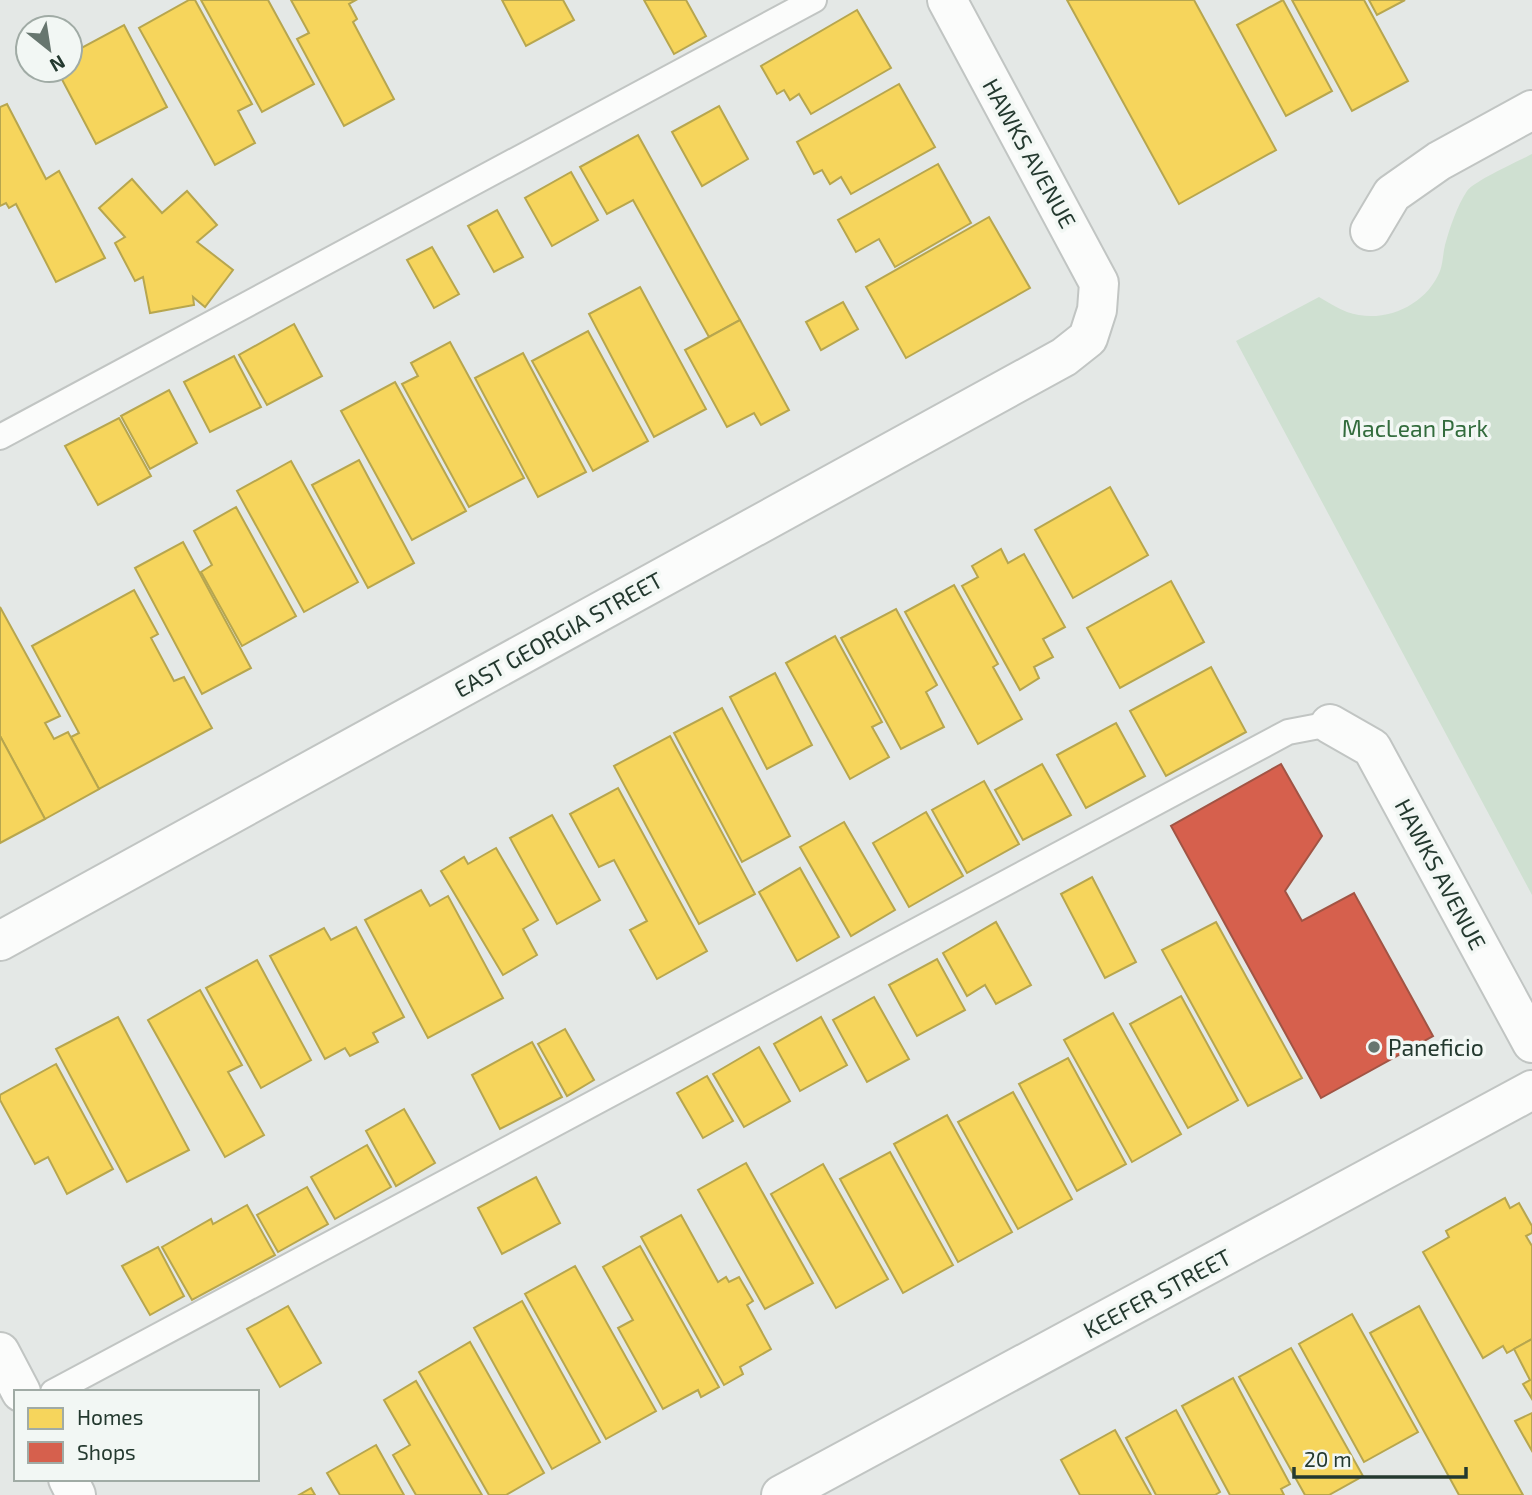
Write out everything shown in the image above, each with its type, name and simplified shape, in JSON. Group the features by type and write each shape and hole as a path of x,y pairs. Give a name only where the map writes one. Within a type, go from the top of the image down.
{"street":[{"name":"HAWKS AVENUE","path":"947,0 1086,255 1099,283 1097,310"},
{"path":"1370,231 1392,194 1439,161 1532,110"},
{"name":"EAST GEORGIA STREET","path":"0,941 1064,357 1088,338 1097,310"},
{"name":"HAWKS AVENUE","path":"1330,724 1372,747 1532,1043"},
{"name":"KEEFER STREET","path":"781,1495 1532,1090"},
{"path":"0,1352 20,1390"}],"lane":[{"path":"0,437 814,0"},
{"path":"56,1390 1287,732 1330,724"}],"green space":[{"name":"MacLean Park","path":"1532,154 1532,895 1236,341 1319,297 1343,310 1375,316 1402,310 1414,303 1425,294 1440,271 1452,224 1467,191 1487,177"}],"building: Homes":[{"path":"189,0 195,0 252,104 238,111 255,143 215,165 139,28"},
{"path":"201,0 268,0 314,84 262,112"},
{"path":"291,0 356,0 349,4 357,19 353,22 394,99 344,126 297,39 309,33"},
{"path":"502,0 563,0 574,20 526,46"},
{"path":"644,0 686,0 706,36 674,54"},
{"path":"1067,0 1194,0 1276,150 1179,204"},
{"path":"1283,0 1332,91 1286,116 1237,25"},
{"path":"1292,0 1364,0 1408,81 1352,111"},
{"path":"1369,0 1405,0 1377,15"},
{"path":"857,10 891,68 811,114 799,94 790,100 784,90 777,94 761,66"},
{"path":"124,25 167,107 96,144 64,84 84,84 84,46"},
{"path":"899,84 935,147 851,194 841,177 830,184 822,170 814,174 797,142"},
{"path":"7,104 46,179 59,171 105,258 56,282 16,204 9,208 6,203 0,206 0,107"},
{"path":"719,106 748,159 702,186 672,132"},
{"path":"638,135 740,320 709,337 633,200 607,214 580,167"},
{"path":"938,164 971,223 895,267 879,239 856,252 838,220"},
{"path":"571,172 598,220 552,246 525,198"},
{"path":"132,179 162,213 187,191 217,225 197,242 233,270 205,307 193,297 194,305 150,313 143,277 135,281 115,243 125,237 99,208"},
{"path":"497,210 523,257 494,272 468,226"},
{"path":"989,217 1030,288 906,358 866,287"},
{"path":"432,247 459,294 434,308 407,260"},
{"path":"640,287 706,409 654,437 589,314"},
{"path":"843,302 858,329 821,350 806,322"},
{"path":"740,320 789,410 761,425 754,413 727,427 685,350"},
{"path":"294,324 322,376 267,405 239,355"},
{"path":"588,331 648,441 593,471 532,361"},
{"path":"450,342 524,478 469,507 402,384 418,376 411,363"},
{"path":"523,353 586,472 538,497 475,378"},
{"path":"234,356 261,407 210,432 184,382"},
{"path":"395,382 466,511 412,540 341,411"},
{"path":"169,390 197,443 150,469 121,416"},
{"path":"119,418 151,476 98,505 65,446"},
{"path":"359,460 414,563 368,588 312,485"},
{"path":"291,461 358,582 304,612 237,491"},
{"path":"1110,487 1148,555 1073,598 1035,530"},
{"path":"236,507 296,616 242,646 201,572 212,565 194,531"},
{"path":"183,542 251,668 202,694 135,568"},
{"path":"1001,549 1008,563 1024,554 1065,627 1043,639 1053,657 1034,667 1039,678 1020,690 962,586 978,577 972,566"},
{"path":"1171,581 1204,642 1120,688 1087,628"},
{"path":"954,585 998,664 993,667 1022,719 978,744 905,612"},
{"path":"134,590 158,634 151,638 174,681 184,677 212,728 99,789 71,737 79,733 32,646"},
{"path":"0,607 60,716 45,723 54,739 68,732 99,789 45,819 0,736"},
{"path":"896,609 937,685 926,692 944,727 901,749 841,638"},
{"path":"835,636 882,722 872,727 889,757 850,779 786,663"},
{"path":"1211,667 1246,732 1166,776 1130,711"},
{"path":"775,673 812,745 767,769 730,697"},
{"path":"722,708 790,836 742,862 674,733"},
{"path":"1116,723 1145,776 1086,808 1057,755"},
{"path":"0,736 45,819 0,843"},
{"path":"670,736 755,894 699,924 614,766"},
{"path":"1042,764 1071,815 1023,840 995,790"},
{"path":"984,781 1019,844 967,873 932,810"},
{"path":"618,788 707,951 657,979 630,930 647,921 614,860 599,867 570,814"},
{"path":"926,812 963,876 909,907 873,843"},
{"path":"552,815 600,900 557,924 510,838"},
{"path":"844,822 895,910 851,936 800,847"},
{"path":"496,848 538,920 523,929 537,955 503,975 441,871 464,857 468,864"},
{"path":"800,868 839,937 797,961 759,892"},
{"path":"1092,877 1136,962 1105,978 1061,894"},
{"path":"421,890 430,906 448,896 503,998 428,1038 365,920"},
{"path":"996,922 1031,985 996,1004 985,985 967,996 943,953"},
{"path":"1216,922 1302,1078 1248,1106 1162,950"},
{"path":"356,927 404,1017 373,1033 378,1042 350,1056 345,1048 325,1059 270,956 324,928 331,940"},
{"path":"937,959 965,1010 917,1036 889,985"},
{"path":"257,960 311,1060 261,1088 206,988"},
{"path":"200,990 242,1065 228,1072 264,1135 225,1157 148,1020"},
{"path":"1181,996 1238,1100 1188,1128 1130,1024"},
{"path":"874,997 909,1059 867,1082 833,1020"},
{"path":"1113,1013 1181,1134 1132,1162 1064,1040"},
{"path":"118,1017 189,1150 127,1182 56,1049"},
{"path":"821,1017 847,1065 800,1091 774,1044"},
{"path":"565,1029 594,1080 567,1096 538,1044"},
{"path":"532,1042 562,1097 500,1129 472,1075"},
{"path":"759,1047 790,1101 744,1127 713,1074"},
{"path":"1068,1058 1126,1164 1077,1191 1019,1084"},
{"path":"56,1064 113,1169 67,1194 48,1157 35,1164 0,1100 0,1095"},
{"path":"707,1076 733,1121 703,1138 677,1093"},
{"path":"1013,1092 1072,1199 1018,1229 958,1122"},
{"path":"404,1109 435,1163 396,1186 366,1131"},
{"path":"947,1115 1012,1232 958,1262 894,1144"},
{"path":"367,1145 391,1187 335,1219 311,1177"},
{"path":"890,1152 953,1265 903,1293 840,1179"},
{"path":"746,1163 813,1283 765,1309 698,1190"},
{"path":"823,1164 888,1279 836,1308 771,1194"},
{"path":"536,1177 560,1223 502,1254 478,1208"},
{"path":"307,1187 328,1224 278,1252 257,1215"},
{"path":"1505,1198 1510,1208 1519,1203 1532,1226 1532,1233 1526,1236 1532,1246 1532,1339 1507,1353 1503,1346 1483,1358 1423,1252 1449,1237 1446,1231"},
{"path":"247,1205 275,1255 192,1300 162,1247 211,1219 213,1224"},
{"path":"681,1215 718,1282 726,1277 729,1282 739,1277 753,1301 747,1305 771,1349 740,1367 743,1374 724,1385 641,1237"},
{"path":"640,1246 719,1387 701,1397 698,1390 663,1409 618,1328 633,1320 603,1267"},
{"path":"158,1247 184,1296 150,1315 122,1266"},
{"path":"575,1266 656,1411 606,1439 525,1294"},
{"path":"522,1301 600,1442 552,1469 474,1328"},
{"path":"288,1306 321,1363 280,1387 247,1329"},
{"path":"1419,1306 1523,1495 1459,1495 1370,1333"},
{"path":"1352,1314 1418,1432 1364,1462 1299,1344"},
{"path":"1532,1339 1532,1399 1523,1384 1530,1380 1514,1349"},
{"path":"470,1342 544,1473 506,1495 489,1495 419,1372"},
{"path":"1291,1348 1363,1476 1329,1495 1305,1495 1239,1377"},
{"path":"1233,1378 1290,1484 1281,1489 1284,1495 1230,1495 1182,1406"},
{"path":"416,1381 482,1495 416,1495 393,1455 410,1445 384,1400"},
{"path":"1176,1410 1220,1492 1215,1495 1156,1495 1126,1438"},
{"path":"1532,1413 1532,1451 1515,1421"},
{"path":"1115,1430 1151,1495 1080,1495 1061,1460"},
{"path":"376,1445 404,1495 340,1495 327,1473"},
{"path":"311,1488 315,1495 299,1495"}],"building: Shops":[{"path":"1281,764 1322,836 1285,891 1302,921 1354,893 1433,1036 1321,1098 1171,826"}],"place":[{"name":"Paneficio","path":"1374,1047"}]}
